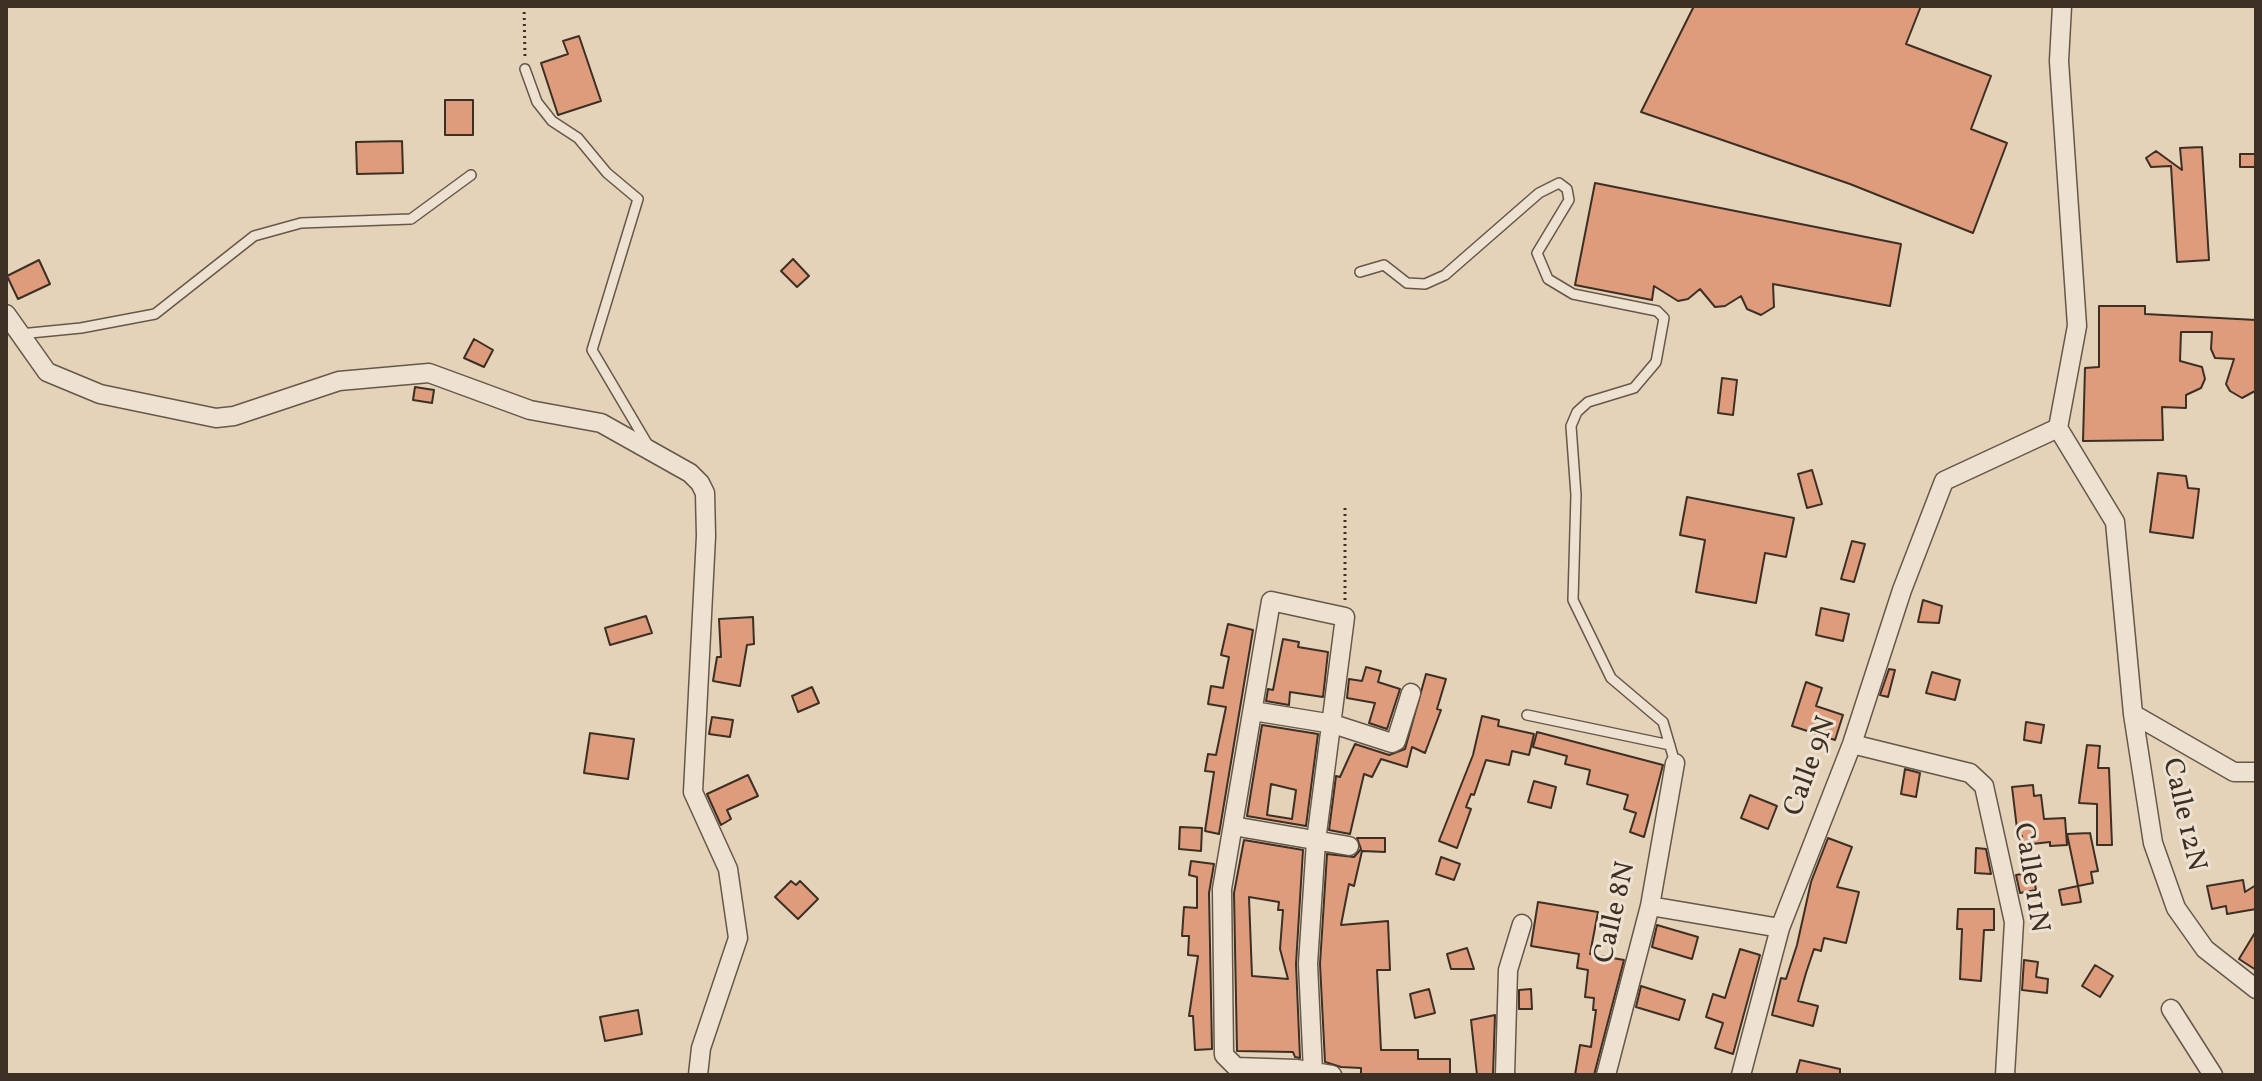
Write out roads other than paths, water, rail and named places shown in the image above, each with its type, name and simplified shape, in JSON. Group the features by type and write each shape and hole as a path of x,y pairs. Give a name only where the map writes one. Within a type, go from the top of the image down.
{"street":[{"path":"2058,428 2077,326 2059,61 2062,6"},
{"path":"6,314 17,342 47,372 100,394 216,418 234,416 339,381 429,373 530,410 601,423 690,473 705,493 702,657 693,792 728,869 738,925 734,951 701,1048 698,1075"},
{"name":"Calle 9N","path":"1741,1075 1780,928 1852,744 1902,590 1944,481 2058,428"},
{"name":"Calle 12N","path":"2058,428 2115,522 2133,714 2153,843 2176,908 2205,949 2256,989"},
{"path":"1271,601 1345,617 1316,841 1308,964 1323,1073 1236,1067 1224,1055 1222,889 1253,711 1271,601"},
{"path":"1253,711 1333,724 1396,741 1411,693"},
{"path":"2133,714 2234,772 2256,772"},
{"name":"Calle 11N","path":"1852,744 1970,773 1984,786 2014,922 2005,1075"},
{"name":"Calle 8N","path":"1606,1075 1650,906 1672,754"},
{"path":"1233,826 1349,846"},
{"path":"1650,906 1780,928"},
{"path":"1505,1075 1508,970 1522,924"},
{"path":"2171,1009 2213,1075"}],"lane":[{"path":"525,69 537,102 552,121 578,138 607,173 638,199 592,350 652,451"},
{"path":"17,342 155,314 254,236 301,223 411,219 471,175"},
{"path":"1360,272 1384,265 1407,283 1425,284 1445,275 1539,193 1559,183 1567,189 1569,200 1537,253 1548,279 1573,294 1657,311 1664,318 1665,327 1656,362 1649,371 1634,388 1588,402 1577,412 1571,426 1576,495 1573,600 1611,678 1663,722 1672,754"},
{"path":"1527,715 1672,754"}]}
